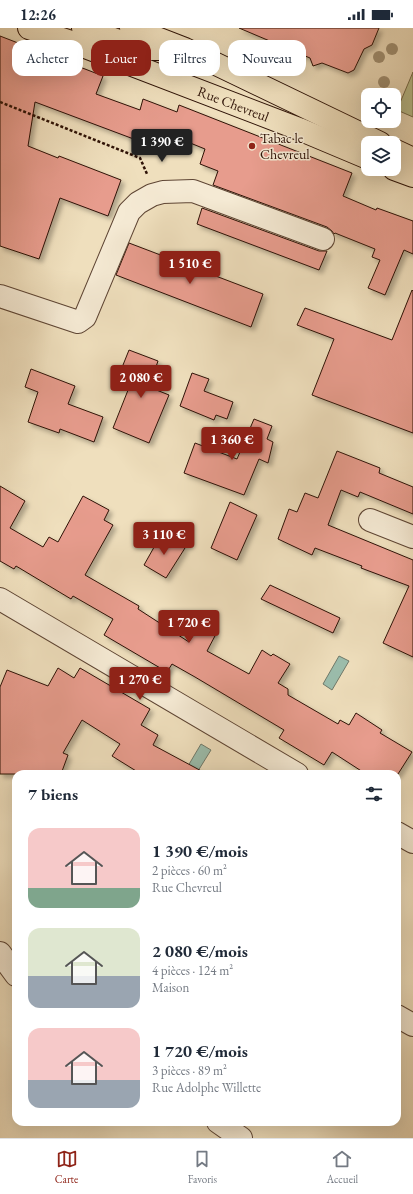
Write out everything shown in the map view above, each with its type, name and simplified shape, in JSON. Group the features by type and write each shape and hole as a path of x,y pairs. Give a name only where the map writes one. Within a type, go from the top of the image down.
{"main road":[{"name":"Rue Chevreul","path":"29,28 87,48 299,129 361,155"},
{"path":"84,28 141,49 159,49"},
{"name":"Rue Chevreul","path":"131,28 163,40"},
{"name":"Rue Chevreul","path":"220,65 366,136"},
{"path":"401,153 413,159"},
{"path":"401,172 413,176"}],"street":[{"path":"0,296 78,322 85,317 129,212 138,203 157,194 193,191 323,240"},
{"path":"370,520 413,537"},
{"path":"0,599 290,770"},
{"path":"401,835 413,842"},
{"path":"0,953 12,970"},
{"path":"401,1018 413,1025"},
{"path":"224,1126 241,1138"}],"path":[{"path":"0,102 140,158 157,194"}],"green space":[{"path":"413,72 413,117 401,112 401,100"}],"shaded area":[{"path":"339,656 349,661 332,690 323,684"},
{"path":"201,744 211,750 199,770 188,766"}],"building":[{"path":"239,28 379,28 372,45 364,49 354,70 348,73 322,63 313,66 310,58 306,56 306,40 267,40"},
{"path":"0,36 12,41 12,76 83,76 83,68 91,71 91,76 103,76 96,94 140,110 143,99 177,112 179,105 352,173 343,196 376,210 377,208 413,221 413,254 404,250 385,295 368,288 380,260 372,257 375,249 335,233 334,234 327,227 213,185 218,171 200,164 205,149 173,136 171,140 167,139 163,150 35,102 28,146 58,158 59,156 121,180 108,216 60,198 39,259 0,246"},
{"path":"202,208 319,251 327,251 319,270 197,224"},
{"path":"129,243 263,294 251,327 116,275"},
{"path":"412,290 413,433 312,395 334,339 297,325 305,308 392,340"},
{"path":"129,350 158,361 149,387 169,395 149,443 113,428 134,375 121,370"},
{"path":"31,369 75,386 68,404 103,417 94,442 60,429 59,433 28,422 38,392 25,387"},
{"path":"192,373 209,379 204,391 233,402 227,419 216,415 214,420 180,406"},
{"path":"254,419 272,426 267,439 273,442 268,463 259,459 244,495 184,473 195,443 237,459"},
{"path":"337,451 380,468 379,473 413,487 413,514 360,492 358,497 341,490 328,525 413,560 413,657 383,643 409,586 361,568 362,566 315,548 312,555 278,539 289,509 297,512 305,493 318,498"},
{"path":"0,486 25,501 10,528 43,547 49,537 58,542 83,496 109,510 104,520 113,525 85,575 139,606 138,609 189,642 200,624 216,634 207,651 249,674 262,650 271,656 273,654 290,664 278,683 288,689 288,695 338,724 340,720 349,725 356,713 382,730 380,733 412,752 401,770 360,770 332,752 324,765 279,738 284,730 195,677 172,664 167,672 104,635 113,619 73,596 71,599 16,566 14,569 0,561"},
{"path":"230,502 257,515 237,560 211,548"},
{"path":"162,533 185,548 166,578 144,565"},
{"path":"270,585 340,618 333,633 261,599"},
{"path":"58,668 74,678 80,668 150,709 141,725 158,735 153,745 200,770 135,770 112,756 120,744 82,720 63,753 68,755 62,770 12,770 12,774 0,774 0,687 7,670 48,686"}],"place":[{"name":"Tabac le Chevreul","path":"252,146"}]}
